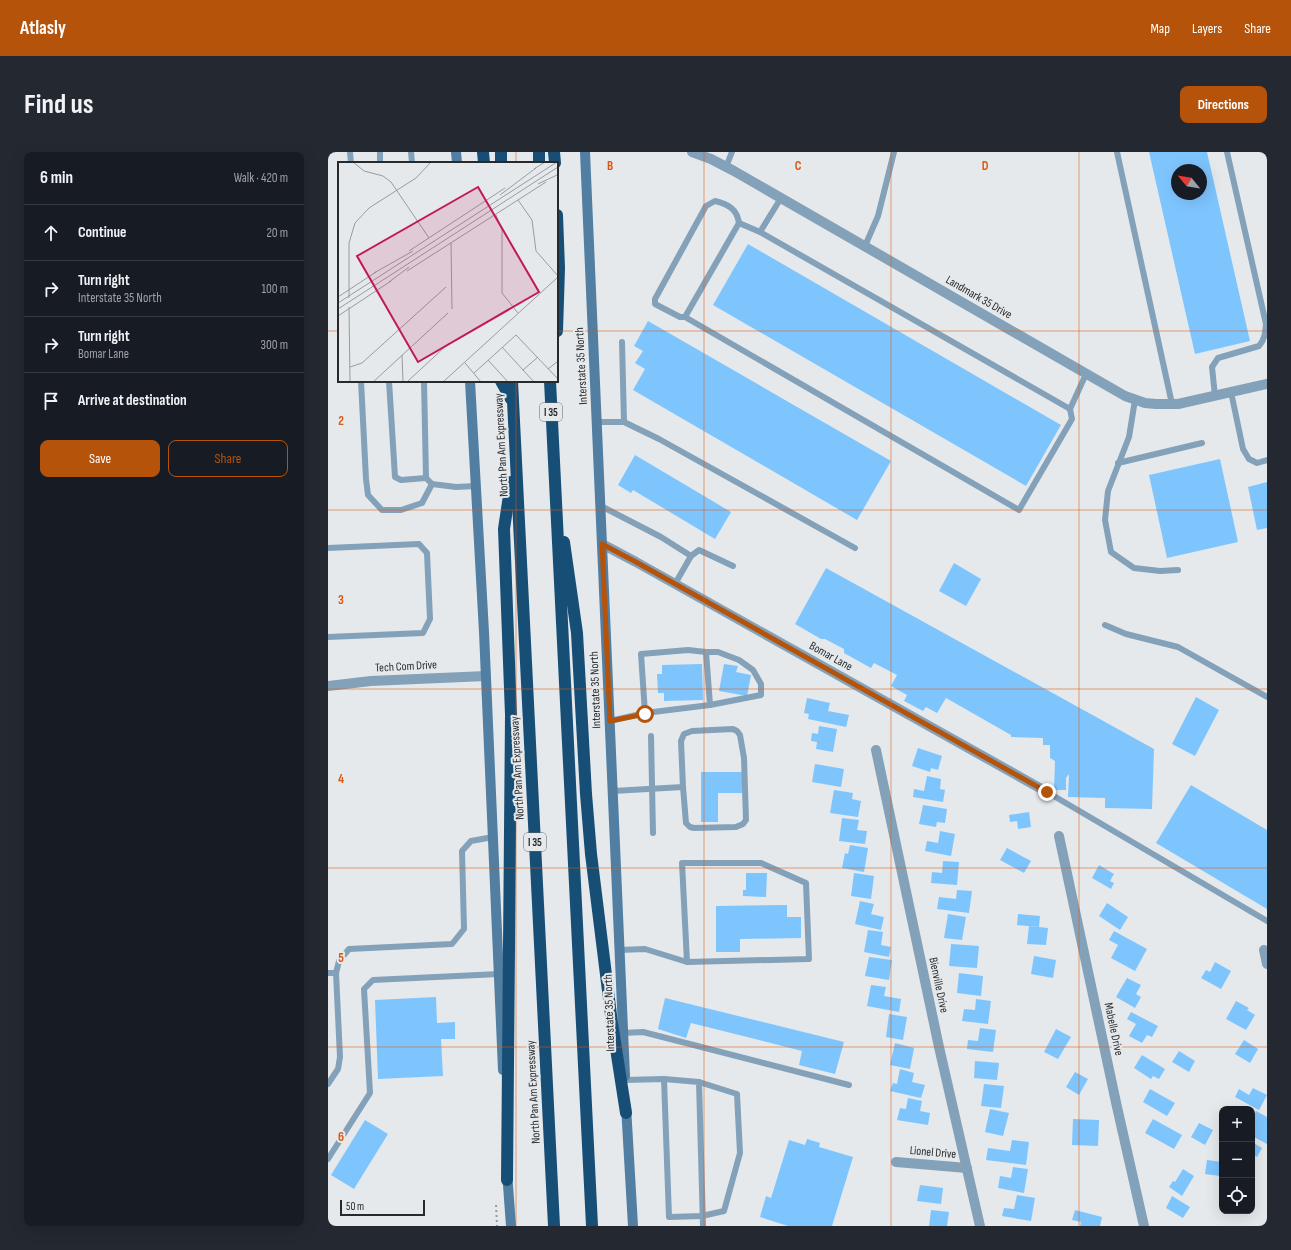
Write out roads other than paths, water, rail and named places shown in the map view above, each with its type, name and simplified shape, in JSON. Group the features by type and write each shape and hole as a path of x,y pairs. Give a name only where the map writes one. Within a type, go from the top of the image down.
{"highway":[{"path":"483,152 484,162"},
{"path":"554,152 555,162"},
{"path":"558,242 558,300"},
{"path":"502,382 513,402"},
{"name":"North Pan Am Expressway","path":"512,382 554,1226"},
{"name":"I 35","path":"550,382 592,1226"},
{"path":"553,443 555,382"},
{"path":"507,1180 511,715 504,529 515,457"},
{"path":"554,465 577,633 591,854 612,1022 626,1113"}],"main road":[{"path":"456,152 457,162"},
{"name":"Interstate 35 North","path":"585,152 626,1113 633,1226"},
{"path":"470,382 486,676 507,1180 511,1226"}],"street":[{"name":"Landmark 35 Drive","path":"692,152 726,167 1125,396 1135,400 1156,404 1178,404 1267,384"},
{"name":"Bomar Lane","path":"602,544 1047,792"},
{"name":"Tech Com Drive","path":"328,686 371,681 486,676"},
{"name":"Bienville Drive","path":"876,750 939,1047 980,1226"},
{"name":"Mabelle Drive","path":"1059,836 1144,1226"},
{"path":"1264,950 1267,964"},
{"name":"Lionel Drive","path":"896,1162 967,1168"}],"lane":[{"path":"350,152 351,162"},
{"path":"411,152 412,162"},
{"path":"726,167 732,152"},
{"path":"865,246 878,216 894,152"},
{"path":"1117,152 1172,404"},
{"path":"1215,396 1212,367 1218,358 1259,346 1263,342 1266,334 1266,324 1227,152"},
{"path":"760,232 781,198"},
{"path":"685,317 739,223 738,216 728,204 715,201 706,206 655,299 655,304 680,317 685,317 1019,510 1072,419 1070,409 1086,374"},
{"path":"739,223 760,232 1070,409"},
{"path":"622,342 624,422"},
{"path":"361,382 368,495 382,510 401,510 422,503 432,484"},
{"path":"389,382 395,477 401,480 426,478"},
{"path":"424,382 426,478 432,484 476,486"},
{"path":"1231,392 1243,449 1249,459 1257,463 1267,460"},
{"path":"1135,400 1129,436 1108,491 1105,520 1111,552 1134,568 1160,571 1178,570"},
{"path":"597,422 624,422 658,438 855,548"},
{"path":"1118,463 1202,443"},
{"path":"601,506 661,537 691,556"},
{"path":"328,548 419,544 427,553 430,619 423,633 328,637"},
{"path":"675,584 691,556 699,550 733,566"},
{"path":"1105,625 1126,634 1178,647 1267,697"},
{"path":"610,721 645,714 710,705 761,695 761,684 753,670 739,660 718,652 688,650 641,654 645,714"},
{"path":"706,652 710,705"},
{"path":"733,729 738,731 744,758 746,820 743,824 736,827 690,827 686,823 683,787 681,741 684,734 692,731 733,729"},
{"path":"651,736 653,833"},
{"path":"613,791 683,787"},
{"path":"1047,792 1267,921"},
{"path":"328,1084 338,1069 340,1057 336,973 339,961 349,949 452,944 464,929 462,851 471,841 493,837"},
{"path":"620,950 645,949 688,962 809,959 806,883 761,863 682,863 688,962"},
{"path":"328,973 336,973"},
{"path":"328,1159 370,1093 364,989 374,980 499,974"},
{"path":"623,1033 643,1032 849,1084"},
{"path":"625,1080 664,1079 699,1082 736,1094 740,1153 724,1212 702,1216 669,1217 664,1079"},
{"path":"699,1082 703,1226"}]}
